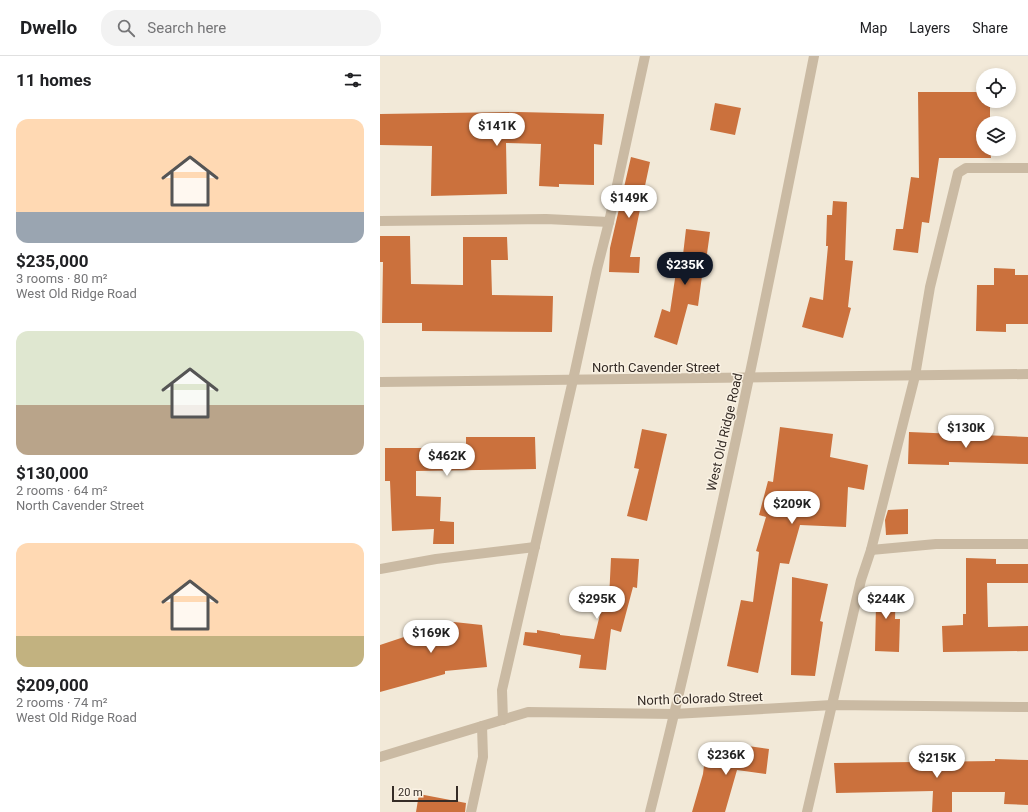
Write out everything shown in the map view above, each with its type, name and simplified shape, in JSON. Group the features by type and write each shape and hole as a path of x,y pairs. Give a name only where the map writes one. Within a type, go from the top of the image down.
{"street":[{"path":"503,720 502,690 573,380 591,292 609,222 645,56"},
{"name":"West Old Ridge Road","path":"650,812 674,714 750,379 814,56"},
{"path":"807,812 861,580 871,550 915,376 930,287 958,173 966,168 1028,168"},
{"path":"380,221 546,219 609,222"},
{"name":"North Cavender Street","path":"380,382 750,379 835,376 1028,374"},
{"path":"871,550 936,544 1028,544"},
{"path":"380,568 436,559 535,547"},
{"name":"North Colorado Street","path":"380,757 528,712 674,714 832,705 1028,706"},
{"path":"471,812 483,757 482,726"}],"building":[{"path":"918,92 976,92 976,108 990,108 990,116 976,116 976,156 991,156 991,158 939,158 929,223 922,222 918,253 893,250 896,229 903,229 911,177 919,178"},
{"path":"715,103 741,108 735,135 710,130"},
{"path":"518,112 604,114 602,145 594,144 594,185 559,184 559,187 539,186 541,144 506,143 507,194 431,196 432,146 380,145 380,114"},
{"path":"631,157 650,162 630,257 640,257 639,273 609,272 610,248"},
{"path":"833,201 847,202 845,260 853,261 848,307 851,308 843,338 802,327 810,297 823,300 828,246 826,246 827,215 832,215"},
{"path":"686,229 710,232 706,261 704,261 698,306 688,304 677,345 654,337 662,309 670,312 676,272 681,272"},
{"path":"380,236 410,236 411,284 463,285 463,237 507,237 508,260 491,260 492,295 553,296 552,332 422,331 422,323 382,323 383,262 380,262"},
{"path":"994,268 1015,269 1015,275 1028,275 1028,324 1006,324 1006,332 976,331 977,285 994,285"},
{"path":"780,427 833,434 830,457 868,465 864,490 848,487 846,527 800,525 789,564 780,563 758,673 727,666 741,600 753,602 759,552 756,551 766,517 759,515 768,481 773,482"},
{"path":"642,429 667,434 647,521 627,516 639,469 634,468"},
{"path":"909,432 1028,437 1028,464 949,462 949,465 908,464"},
{"path":"466,437 535,437 536,469 416,471 416,496 441,497 440,521 454,522 454,544 433,544 434,529 392,531 390,481 385,481 385,448 466,448"},
{"path":"908,509 908,534 886,535 885,520 888,510"},
{"path":"611,558 639,559 637,588 633,587 621,632 611,629 606,670 579,668 581,655 523,645 525,632 537,633 537,630 560,635 594,639 604,598 609,599"},
{"path":"966,558 996,559 996,564 1028,564 1028,583 987,583 988,627 1028,626 1028,651 943,652 942,626 963,625 963,614 966,614"},
{"path":"792,577 828,584 820,621 823,622 815,676 791,675"},
{"path":"874,586 896,586 895,619 900,619 899,652 875,651 876,604 873,604"},
{"path":"454,622 482,625 487,667 445,671 445,674 380,692 380,645 404,637 404,634"},
{"path":"748,746 769,749 766,774 737,770 725,812 692,812 703,774 706,748 747,754"},
{"path":"995,759 1028,760 1028,805 1004,804 1005,792 952,792 952,812 932,812 933,791 836,793 834,763 995,761"},
{"path":"419,794 466,803 465,812 416,812"}]}
